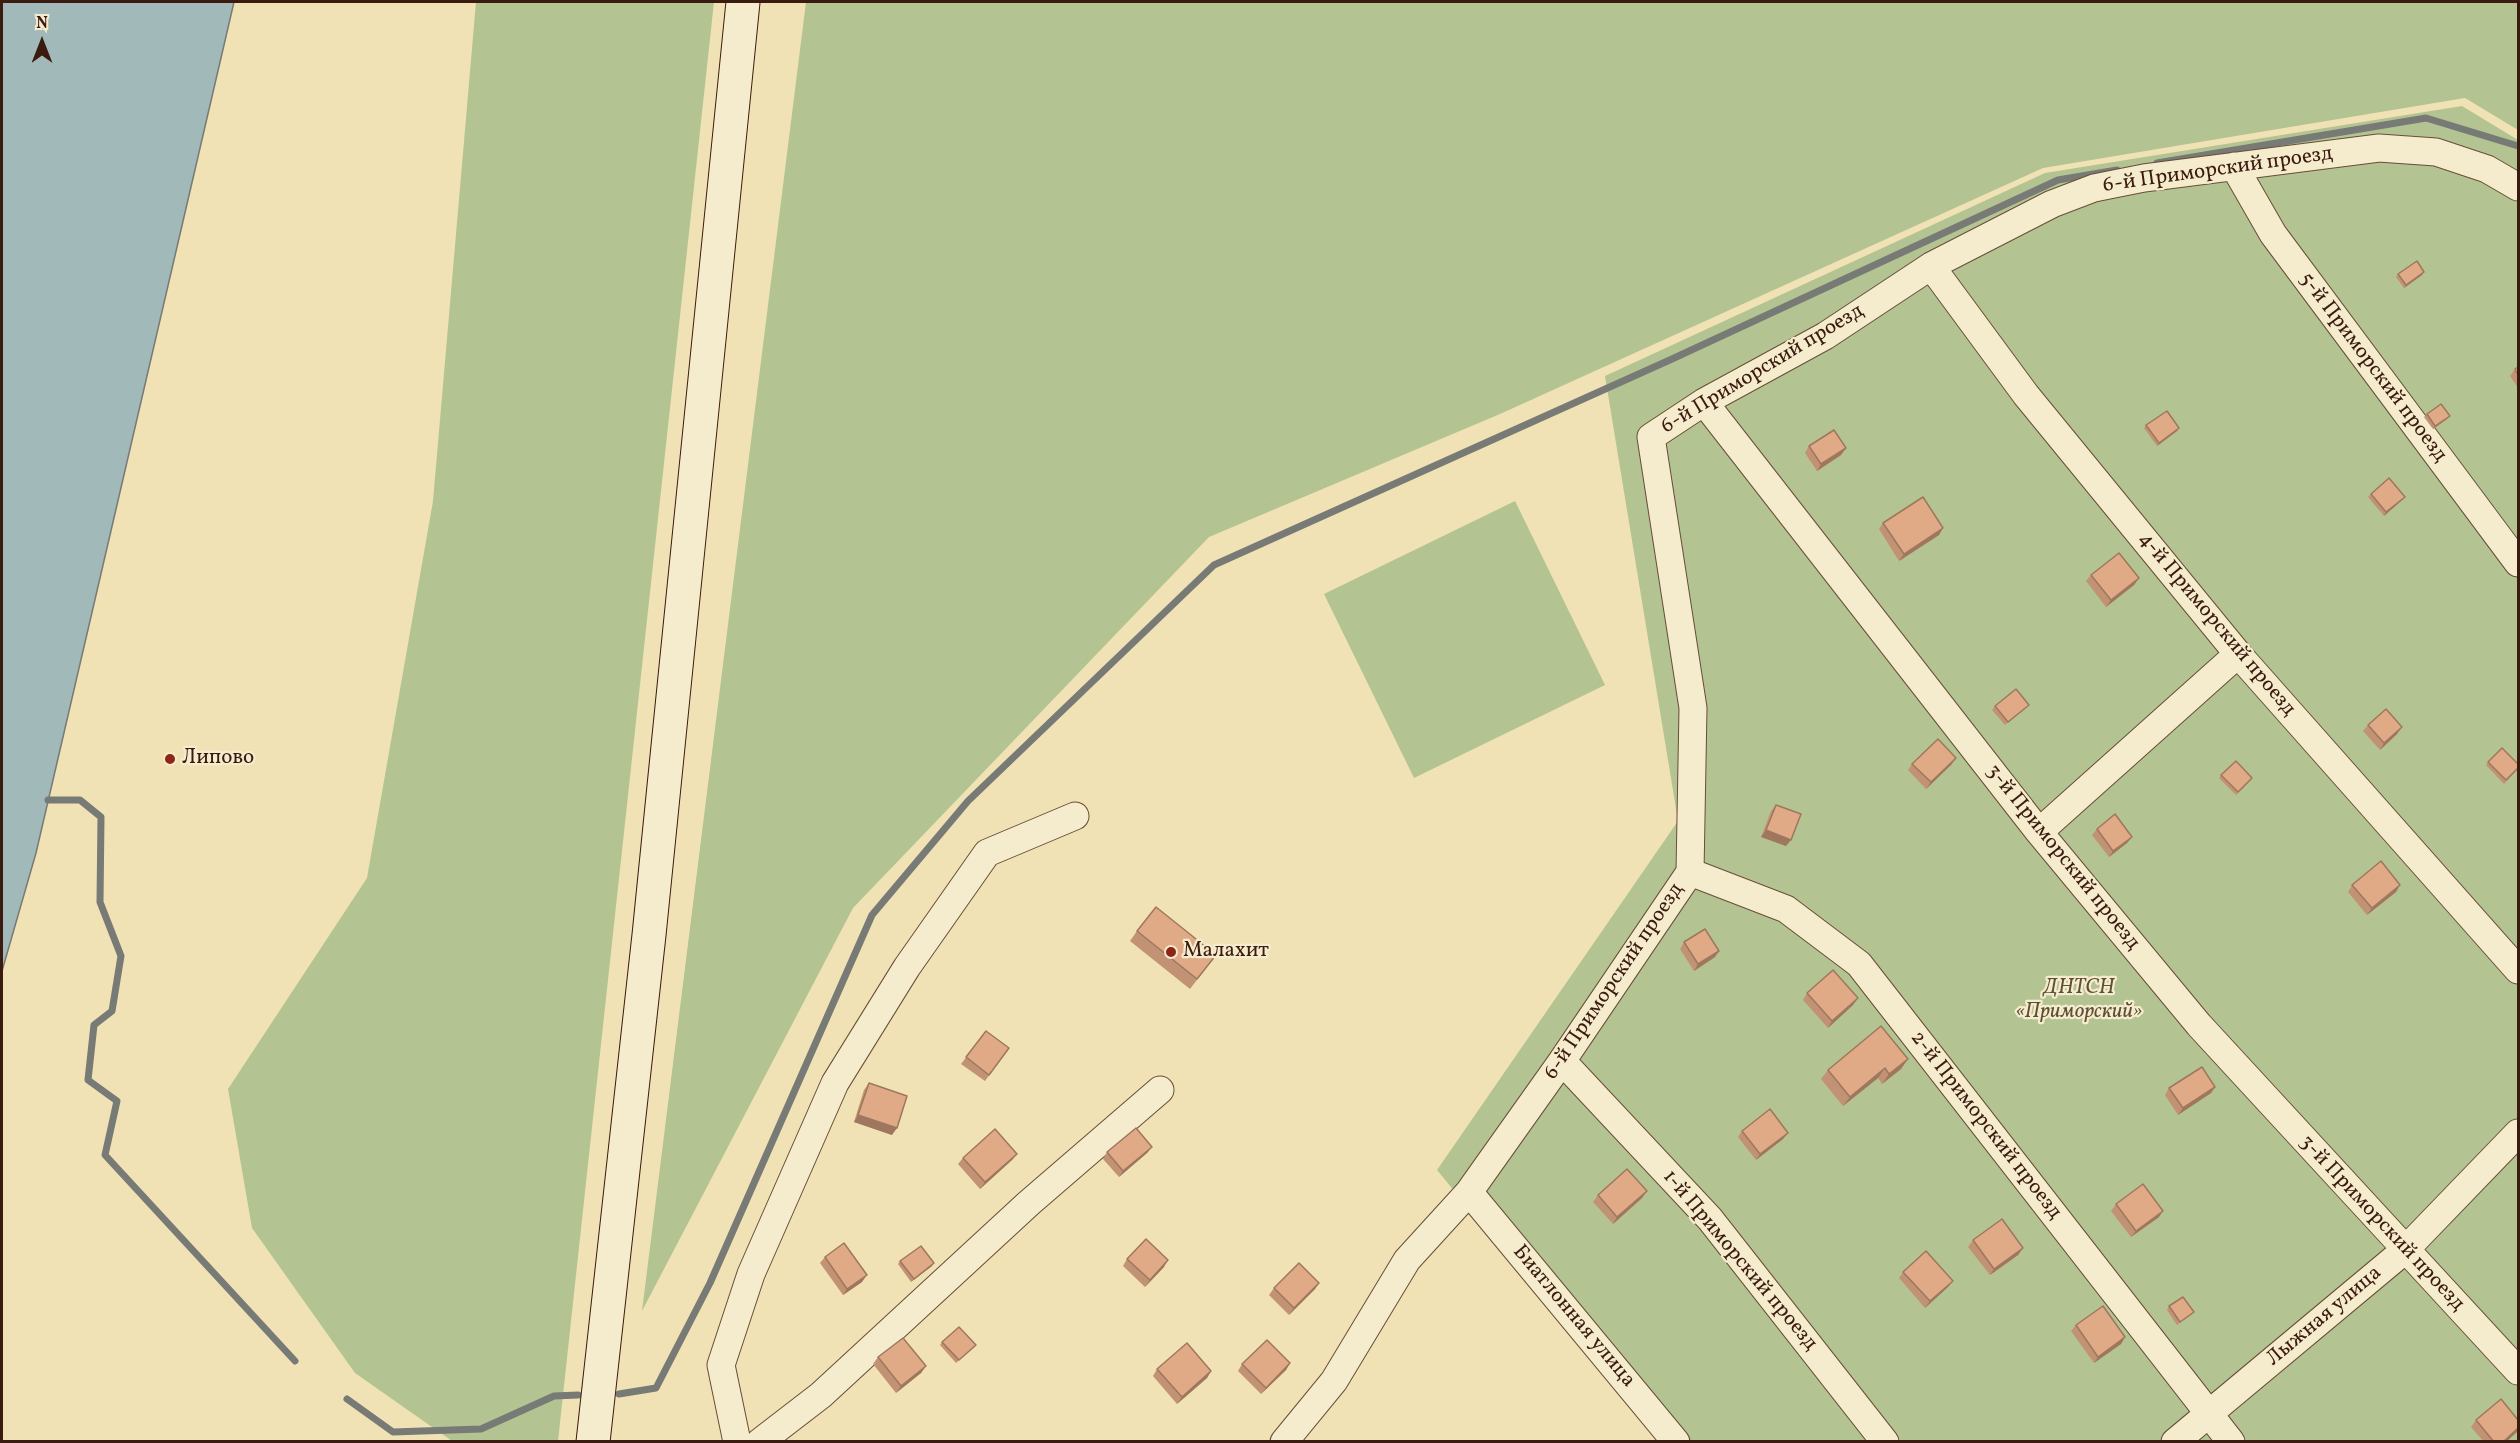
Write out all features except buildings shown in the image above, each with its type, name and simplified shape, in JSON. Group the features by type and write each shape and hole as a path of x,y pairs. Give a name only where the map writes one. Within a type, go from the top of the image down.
{"main road":[{"path":"593,1442 649,935 743,2"}],"street":[{"name":"6-й Приморский проезд","path":"1284,1442 1334,1381 1407,1260 1469,1192 1562,1061 1690,872 1693,708 1651,437 1704,402 1825,336 1931,266 2052,204 2094,188 2144,178 2379,148 2436,152 2487,169 2518,187"},
{"name":"5-й Приморский проезд","path":"2234,166 2273,234 2518,563"},
{"name":"4-й Приморский проезд","path":"1931,266 2026,395 2238,654 2518,970"},
{"name":"3-й Приморский проезд","path":"1704,402 2039,832 2199,1025 2518,1371"},
{"path":"2039,832 2238,654"},
{"path":"736,1442 721,1365 751,1274 835,1083 908,967 987,854 1075,816"},
{"name":"2-й Приморский проезд","path":"1690,872 1786,909 1858,963 2231,1442"},
{"name":"1-й Приморский проезд","path":"1562,1061 1710,1219 1885,1442"},
{"path":"760,1442 821,1395 1029,1203 1160,1090"},
{"name":"Лыжная улица","path":"2175,1442 2404,1250 2518,1133"},
{"name":"Биатлонная улица","path":"1469,1192 1676,1442"}],"green space":[{"path":"476,2 714,2 558,1441 452,1441 355,1373 252,1228 228,1089 367,878 433,501"},
{"path":"806,2 2518,2 2518,130 2465,98 2043,168 1500,414 1209,537 853,908 642,1311"},
{"name":"ДНТСН «Приморский»","path":"2462,106 2518,140 2518,1441 1659,1441 1437,1170 1678,821 1605,376 2045,173"},
{"path":"1515,501 1605,685 1414,778 1324,594"}],"water":[{"path":"2,2 234,2 36,853 2,971"}],"waterway":[{"path":"2157,163 2426,118 2518,146"},
{"path":"619,1394 656,1388 710,1283 872,915 968,801 1214,565 1672,359 2058,180 2117,170"},
{"path":"48,800 80,800 101,817 100,902 121,956 112,1011 94,1025 88,1080 117,1101 105,1155 295,1361"},
{"path":"347,1399 393,1432 481,1429 554,1396 578,1395"}],"place":[{"name":"Липово","path":"170,759"},
{"name":"Малахит","path":"1171,952"}]}
